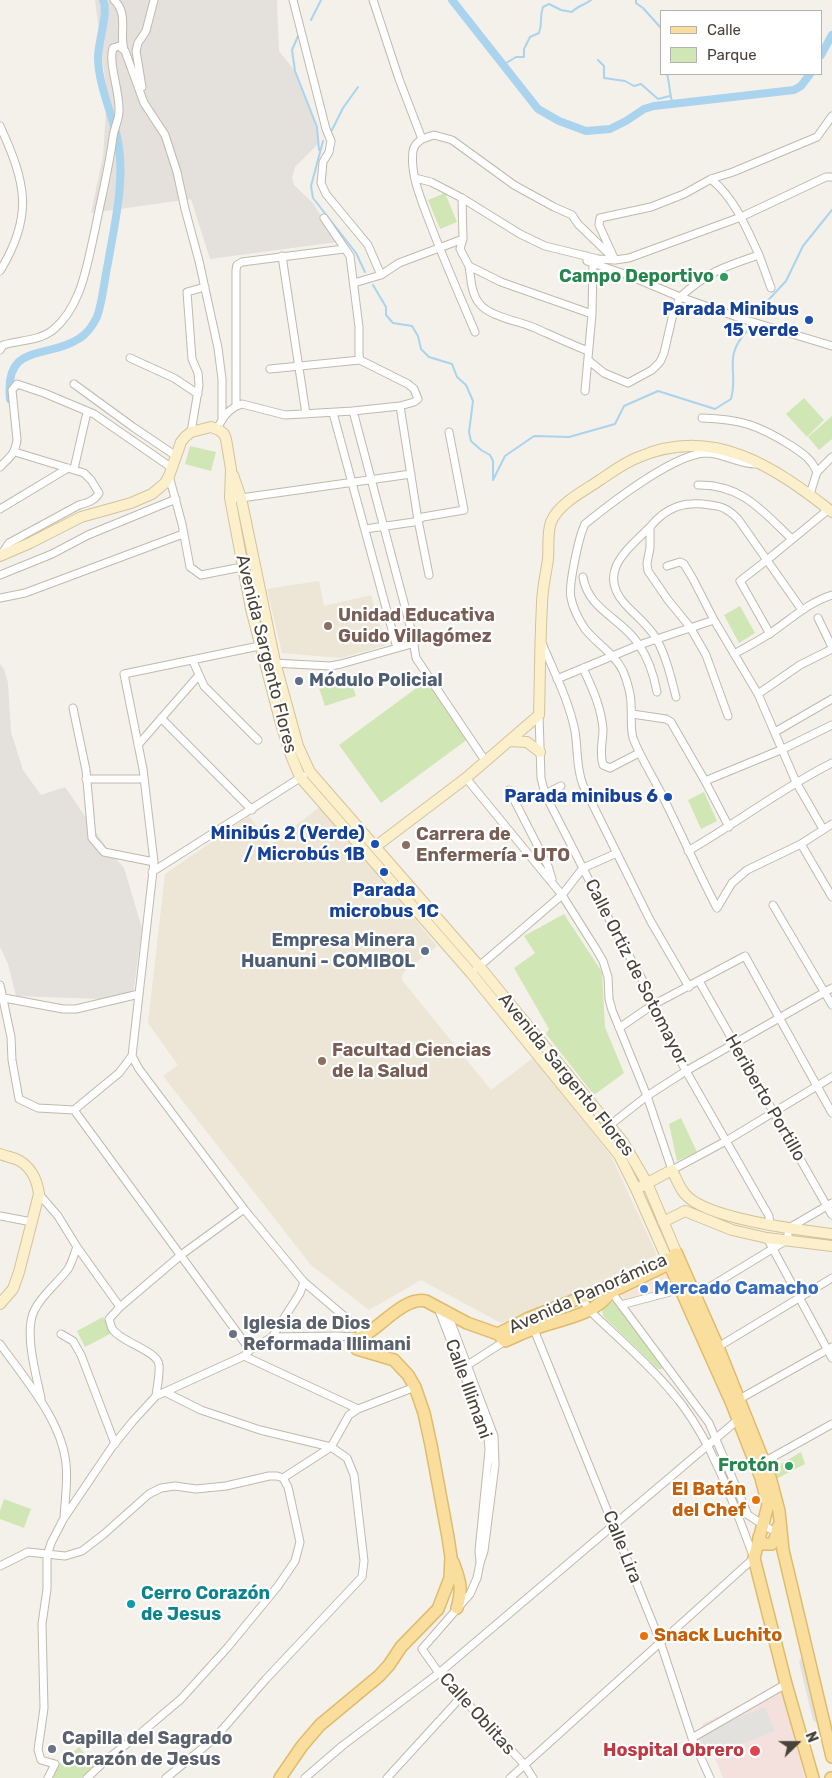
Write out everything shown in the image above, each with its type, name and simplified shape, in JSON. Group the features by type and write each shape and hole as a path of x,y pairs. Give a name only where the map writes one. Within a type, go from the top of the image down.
{"main road":[{"name":"Avenida Sargento Flores","path":"673,1259 681,1289 736,1402"},
{"name":"Avenida Sargento Flores","path":"673,1259 695,1296 718,1347 736,1402 774,1494 780,1521 783,1550 832,1757"},
{"name":"Avenida Panorámica","path":"360,1340 414,1300 419,1299 502,1338 582,1298 610,1290 673,1259"},
{"name":"Avenida Panorámica","path":"532,1324 589,1310 605,1300 610,1290"},
{"path":"360,1340 394,1360 408,1375 415,1388 424,1413 431,1445 454,1576 461,1587 461,1596 457,1608"},
{"name":"Avenida Sargento Flores","path":"761,1464 768,1505 764,1538 786,1684 813,1778"},
{"path":"780,1521 764,1538 783,1550"},
{"path":"280,1778 302,1746 320,1725 379,1676 401,1647 438,1610 454,1576"}],"street":[{"path":"114,0 121,7 123,14 123,45 125,51 144,102 160,126 177,172 206,288 220,364 220,424 226,439 230,469"},
{"path":"142,94 136,51 138,43 146,31 154,0"},
{"path":"293,0 326,129 331,141 329,152 323,162 321,183 326,194 368,245 381,275"},
{"path":"373,0 399,79 422,139"},
{"path":"0,350 3,345 34,339 51,331 64,318 80,289 92,251 94,232 105,188 113,134 118,120 119,98 111,54 116,46 125,51"},
{"path":"615,260 598,225 600,218 652,207 684,194 711,179 733,172 817,137 831,120"},
{"path":"0,126 18,170 22,196 22,224 15,244 0,271"},
{"path":"475,332 439,248 415,178 414,144 422,139 434,135 452,140 514,185 572,215 578,224 615,260"},
{"path":"415,178 431,182 462,198 520,234 545,246 587,256 615,260 629,258 741,217 826,177 832,177"},
{"path":"711,179 725,190 741,217 759,255 771,288"},
{"path":"462,198 463,239 460,249 469,266 472,289 479,303 488,311 535,328 557,340 588,351"},
{"path":"324,218 350,256 359,327 360,360"},
{"path":"354,283 381,275 399,263 463,239"},
{"path":"236,406 236,267 242,262 344,249"},
{"path":"588,360 604,373 628,383 652,370 660,362 664,353 673,314 680,297 712,272 759,255"},
{"path":"282,256 306,414"},
{"path":"587,256 586,261 680,297 746,320 832,346"},
{"path":"586,391 592,314 593,263"},
{"path":"469,266 501,282 592,314"},
{"path":"191,432 198,394 198,373 192,358 187,292 206,288"},
{"path":"130,358 174,378 198,394"},
{"path":"0,556 81,517 147,497 164,483 171,472 181,442 191,432 220,424 228,412 236,406 242,404 285,415 400,406 418,399 414,389 360,360 270,370"},
{"path":"0,467 14,452 17,440 12,390 14,386 17,384 44,393 102,419 171,472 190,567 201,575 242,567"},
{"path":"74,384 176,456"},
{"path":"400,406 418,520 429,575"},
{"path":"353,411 415,643 416,658 422,670 486,762"},
{"path":"0,509 71,468 87,412"},
{"path":"333,412 397,648"},
{"path":"702,418 726,419 766,430 806,456 813,462 817,472"},
{"path":"365,529 384,527 464,510 449,432"},
{"name":"Calle Ortiz de Sotomayor","path":"770,1225 769,1216 651,1006 648,990 612,925 546,794 541,778 539,715 542,603 548,559 550,524 553,517 564,505 636,458 650,452 671,447 700,445 735,452 760,463 810,494 830,511"},
{"path":"0,556 9,544 97,497 99,493 91,480 84,474 71,468 14,452"},
{"path":"760,463 745,463 724,455 697,454 664,468 636,487 585,524 581,532 570,596 585,629 613,655 622,670 631,702 632,735 639,753 665,800 717,908 738,876 761,862 801,844 832,824"},
{"path":"810,494 817,472 832,457"},
{"name":"Avenida Sargento Flores","path":"230,469 230,498 242,567 266,644"},
{"name":"Avenida Sargento Flores","path":"230,469 241,498 257,578 266,644 290,753 300,777 387,868 610,1125 629,1151 647,1183 663,1222 673,1259"},
{"path":"230,498 411,474"},
{"path":"698,486 722,488 744,496 754,502 792,539"},
{"path":"0,576 52,554 88,535 176,499"},
{"path":"676,696 665,659 656,638 617,594 613,581 620,557 657,518 675,506 689,503 726,509 738,519 802,610"},
{"path":"770,634 740,581 830,511"},
{"path":"650,527 648,571 690,627 706,655 728,716"},
{"path":"0,598 25,593 183,534"},
{"path":"667,566 680,562 684,564 714,620 758,694 796,782 823,829"},
{"path":"584,577 588,592 594,602 639,645 652,674 657,692"},
{"path":"245,580 257,578"},
{"path":"734,654 770,634 802,610 832,595"},
{"path":"758,694 800,665 832,648 818,618"},
{"path":"557,679 656,638 714,620"},
{"path":"542,642 566,702 574,730 580,776 650,920 689,987"},
{"path":"270,663 330,666 415,643"},
{"path":"0,985 11,1037 12,1060 19,1098 38,1108 74,1110 119,1073 132,1056 154,862 144,779 124,674 193,661 266,644"},
{"path":"193,661 204,686 258,740"},
{"name":"Avenida Sargento Flores","path":"270,663 298,746 310,772 375,847 387,868"},
{"path":"582,668 600,710 603,732 600,752 602,765 610,768 639,753"},
{"path":"138,745 199,675"},
{"path":"775,732 832,700"},
{"path":"72,708 86,779 94,843 104,852 154,862"},
{"path":"632,714 666,719 671,722 729,827"},
{"path":"375,847 486,762 539,715"},
{"path":"161,718 252,810"},
{"path":"705,781 783,749 832,725"},
{"path":"510,741 527,742 540,752"},
{"path":"688,851 729,827 796,782 832,763"},
{"path":"152,872 310,772"},
{"path":"466,778 562,894 603,962 608,977 609,999 619,1028 647,1096 672,1170 685,1195 698,1203 732,1216 770,1225 832,1234"},
{"path":"86,779 144,779"},
{"path":"546,794 561,786"},
{"path":"510,790 548,866 554,885"},
{"path":"801,844 832,897"},
{"path":"475,969 562,894 584,868 617,853"},
{"path":"825,884 832,880"},
{"path":"773,905 829,990 832,1004"},
{"path":"619,1028 651,1006 745,956 832,1113"},
{"name":"Avenida Sargento Flores","path":"475,969 619,1155 673,1259"},
{"name":"Heriberto Portillo","path":"699,982 829,1204 832,1215"},
{"path":"610,1125 647,1096 686,1071 829,990"},
{"path":"4,998 63,1010 76,1009 139,994"},
{"path":"132,1056 139,1070 244,1209 304,1282 360,1340"},
{"path":"636,1189 726,1141 832,1077"},
{"path":"74,1110 250,1350"},
{"path":"0,1154 16,1159 30,1169 38,1186 39,1194 13,1289 0,1304"},
{"path":"39,1194 58,1216 77,1247 120,1307"},
{"path":"695,1296 787,1240 789,1228 829,1204"},
{"path":"156,1396 158,1359 154,1354 131,1344 114,1330 109,1319 120,1307 181,1255 244,1209"},
{"path":"663,1222 684,1211 732,1230 767,1238 832,1246"},
{"path":"0,1216 32,1222"},
{"path":"767,1238 830,1348 832,1358"},
{"path":"42,1403 35,1374 30,1324 34,1310 48,1290 69,1268 77,1247"},
{"path":"718,1347 832,1278"},
{"path":"48,1778 55,1764 42,1760 38,1750 44,1708 42,1624 47,1589 48,1554 64,1518 115,1444 156,1396 244,1356 250,1350 272,1337 300,1293 304,1282"},
{"path":"621,1305 681,1289"},
{"path":"610,1290 709,1423 717,1437 748,1514 764,1538"},
{"path":"582,1298 589,1310 660,1378 683,1407 707,1446 733,1504 764,1538"},
{"name":"Calle Illimani","path":"422,1649 474,1587 480,1563 478,1551 489,1450 488,1437 483,1422 442,1309"},
{"name":"Calle Lira","path":"532,1324 660,1641 692,1738 710,1778"},
{"path":"61,1334 73,1341 81,1355 115,1444"},
{"path":"272,1337 336,1336 360,1340"},
{"path":"336,1336 360,1340"},
{"path":"464,1367 502,1338"},
{"path":"0,1344 42,1403 59,1434 66,1465 64,1518"},
{"path":"736,1402 830,1348"},
{"path":"244,1356 358,1409"},
{"path":"660,1378 670,1369"},
{"path":"283,1478 331,1447 349,1415 358,1409 415,1388"},
{"path":"165,1392 201,1410 241,1424 331,1447 347,1458 354,1475 364,1561 362,1577 266,1679 215,1738 166,1778"},
{"path":"305,1778 342,1746 439,1673 742,1417"},
{"path":"761,1464 832,1424"},
{"path":"0,1566 28,1552 65,1556 82,1551 149,1494 161,1488 175,1486 196,1489 226,1486 269,1476 283,1478 288,1487 300,1542 295,1561 278,1586 181,1698 86,1778"},
{"path":"510,1778 660,1641 764,1538"},
{"name":"Calle Oblitas","path":"422,1649 439,1673 524,1764 533,1778"},
{"path":"692,1738 786,1684"},
{"path":"387,1778 461,1697"}],"shaded area":[{"path":"95,0 277,0 279,51 295,71 317,127 319,143 295,167 292,178 294,185 313,203 337,242 210,259 191,199 91,213 103,156 107,95"},
{"name":"Unidad Educativa Guido Villagómez","path":"319,581 324,606 371,595 386,645 341,658 282,653 267,589"},
{"path":"0,664 4,669 8,683 11,732 23,770 41,795 65,787 109,851 124,868 142,928 133,995 101,999 16,996 8,964 0,947"},
{"name":"Facultad Ciencias de la Salud","path":"321,806 437,946 403,973 402,980 491,1090 533,1058 611,1156 657,1255 595,1285 501,1323 421,1280 369,1310 311,1265 163,1076 178,1065 148,1023 165,874 249,816 270,845"},
{"name":"Mercado Camacho","path":"666,1272 672,1285 624,1300 620,1292"},
{"path":"803,1655 820,1726 813,1720 799,1662"},
{"name":"Hospital Obrero","path":"781,1687 805,1778 723,1778 702,1724"},
{"path":"765,1707 775,1731 707,1758 697,1734"}],"green space":[{"path":"445,193 457,222 440,229 428,200"},
{"path":"804,398 824,420 807,437 786,414"},
{"path":"832,416 832,439 819,450 808,437"},
{"path":"190,446 216,452 211,471 185,464"},
{"path":"740,606 755,633 739,643 724,615"},
{"path":"350,678 356,696 325,706 319,688"},
{"path":"426,681 468,739 381,803 339,745"},
{"path":"704,792 717,821 701,829 688,800"},
{"path":"564,914 602,972 605,1027 624,1073 594,1095 546,1034 549,1029 514,968 535,953 524,936"},
{"path":"681,1118 697,1152 677,1161 669,1124"},
{"path":"614,1301 663,1366 662,1369 658,1369 603,1316 602,1309"},
{"path":"103,1317 112,1333 85,1347 77,1331"},
{"name":"Frotón","path":"801,1452 805,1464 776,1479 774,1468"},
{"path":"4,1499 31,1509 24,1528 0,1519 0,1511"},
{"path":"79,1747 95,1766 81,1778 51,1778 58,1765"}],"waterway":[{"path":"103,0 105,12 98,51 98,66 114,126"},
{"path":"311,20 321,0"},
{"path":"452,0 538,109 559,121 586,131 610,129 644,109 654,106 794,90 801,86 809,75"},
{"path":"503,65 516,57 524,57 524,49 530,37 539,33 543,7 549,4 561,10 572,12 591,0"},
{"path":"636,0 636,3 660,27"},
{"path":"822,53 832,35"},
{"path":"298,36 292,50 295,71 317,127 319,150"},
{"path":"598,60 604,66 604,78 625,81 634,86 641,84 658,99 670,96"},
{"path":"667,75 673,104"},
{"path":"332,130 343,108 358,87"},
{"path":"10,399 10,381 14,368 21,360 31,355 68,345 85,334 97,317 119,198 120,165 116,132"},
{"path":"323,141 311,186 313,198 356,253 365,272"},
{"path":"761,308 786,281 803,246 832,210"},
{"path":"373,285 386,307 386,315 393,323 412,326 418,336 421,349 429,357 452,364 457,377 466,385 473,401 469,432 471,441 490,455 493,461 493,478"},
{"path":"493,480 505,456 534,436 569,437 615,424 624,406 658,391 715,409 731,399 733,389 733,357 739,341 747,331"}],"place":[{"name":"Campo Deportivo","path":"724,277"},
{"name":"Parada Minibus 15 verde","path":"809,320"},
{"name":"Unidad Educativa Guido Villagómez","path":"328,626"},
{"name":"Módulo Policial","path":"299,681"},
{"name":"Parada minibus 6","path":"668,797"},
{"name":"Minibús 2 (Verde) / Microbús 1B","path":"375,844"},
{"name":"Carrera de Enfermería - UTO","path":"406,845"},
{"name":"Parada microbus 1C","path":"384,872"},
{"name":"Empresa Minera Huanuni - COMIBOL","path":"425,951"},
{"name":"Facultad Ciencias de la Salud","path":"322,1061"},
{"name":"Mercado Camacho","path":"644,1289"},
{"name":"Iglesia de Dios Reformada Illimani","path":"233,1334"},
{"name":"Frotón","path":"789,1466"},
{"name":"El Batán del Chef","path":"756,1500"},
{"name":"Cerro Corazón de Jesus","path":"131,1604"},
{"name":"Snack Luchito","path":"644,1636"},
{"name":"Capilla del Sagrado Corazón de Jesus","path":"52,1749"},
{"name":"Hospital Obrero","path":"755,1751"}]}
